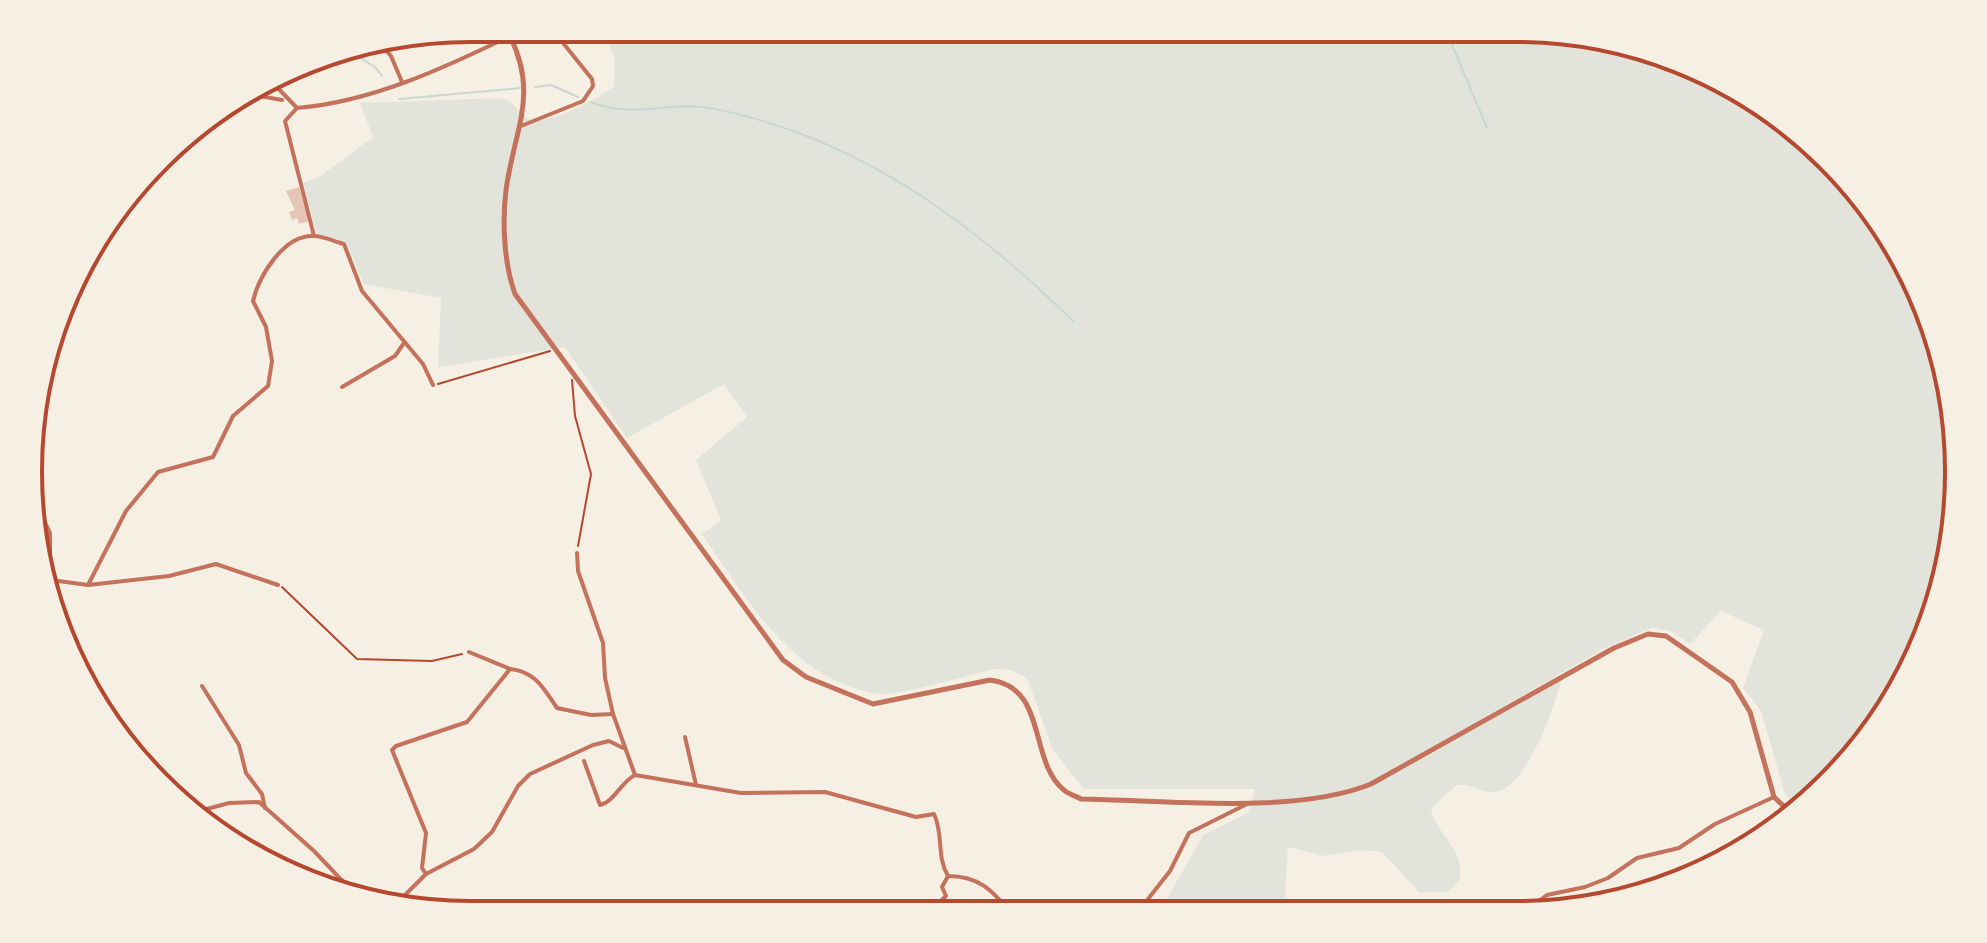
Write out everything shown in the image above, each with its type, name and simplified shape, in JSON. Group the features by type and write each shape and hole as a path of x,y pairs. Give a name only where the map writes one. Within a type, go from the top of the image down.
{"street":[{"path":"314,236 285,121 297,108 331,105 402,83 496,42"},
{"path":"513,42 521,62 526,94 506,191 507,271 515,294 783,660 806,677 873,704 990,680 1003,682 1027,703 1052,775 1063,790 1081,799 1251,801 1340,797 1371,784 1614,648 1648,634 1666,636 1732,682 1750,712 1774,797 1784,806"},
{"path":"521,126 583,101 593,86 592,79 562,42"},
{"path":"386,51 402,83"},
{"path":"278,88 297,108"},
{"path":"263,97 282,100"},
{"path":"88,585 126,511 158,472 213,457 233,416 268,386 272,361 266,327 253,301 256,289 285,246 300,237 314,236 344,244 362,291 423,364 433,385"},
{"path":"342,387 395,356 404,343"},
{"path":"46,524 50,533 51,557"},
{"path":"577,553 578,571 603,643 605,678 613,714 635,775"},
{"path":"56,581 88,585 169,576 216,564 278,585"},
{"path":"469,652 510,669 523,670 537,680 557,708 591,715 613,714"},
{"path":"426,874 422,868 426,833 392,750 467,722 510,669"},
{"path":"202,686 239,745 246,773 262,794 265,808"},
{"path":"685,737 696,785"},
{"path":"405,895 426,874 474,849 492,832 518,786 530,774 593,745 609,741 623,748"},
{"path":"584,761 600,805 607,804 625,780 635,775 741,793 825,792 916,817 934,814 939,825 940,862 948,876"},
{"path":"1540,900 1547,895 1585,887 1617,874 1637,858 1679,848 1715,824 1774,797"},
{"path":"1146,901 1170,871 1189,833 1200,825 1239,810 1251,801"},
{"path":"206,809 229,803 259,802 342,881"},
{"path":"948,876 969,876 991,889 1001,901"},
{"path":"941,901 946,896 942,887 948,876"}],"path":[{"path":"433,385 555,350"},
{"path":"574,376 573,401 591,474 577,553"},
{"path":"278,585 357,659 432,661 469,652"}],"shaded area":[{"path":"608,42 1516,42 1599,50 1654,65 1705,86 1777,131 1838,188 1873,233 1887,257 1922,333 1941,415 1944,500 1930,583 1901,661 1856,733 1819,775 1791,800 1785,794 1761,711 1743,688 1764,630 1721,611 1690,644 1673,632 1653,627 1605,648 1421,754 1422,759 1562,678 1537,745 1528,762 1506,788 1494,792 1457,785 1431,808 1459,860 1459,881 1447,892 1419,892 1382,852 1358,850 1324,856 1288,847 1285,901 1166,901 1203,835 1248,813 1255,789 1084,789 1053,750 1027,678 1011,670 995,669 889,694 850,687 823,674 798,656 755,610 702,534 721,520 696,460 747,417 724,384 627,438 565,347 438,367 441,298 364,284 347,243 317,234 303,183 319,177 373,137 360,103 501,98 526,118 545,119 597,98 614,86 615,58"}],"building":[{"path":"299,187 309,221 299,224 297,218 292,220 289,212 295,210 286,191"}],"waterway":[{"path":"1451,42 1487,128"},
{"path":"359,57 375,67 382,76"},
{"path":"535,87 551,85 578,97"},
{"path":"399,99 521,88"},
{"path":"590,102 636,110 680,106 710,108 763,121 814,139 862,161 952,217 994,249 1074,322"}]}
